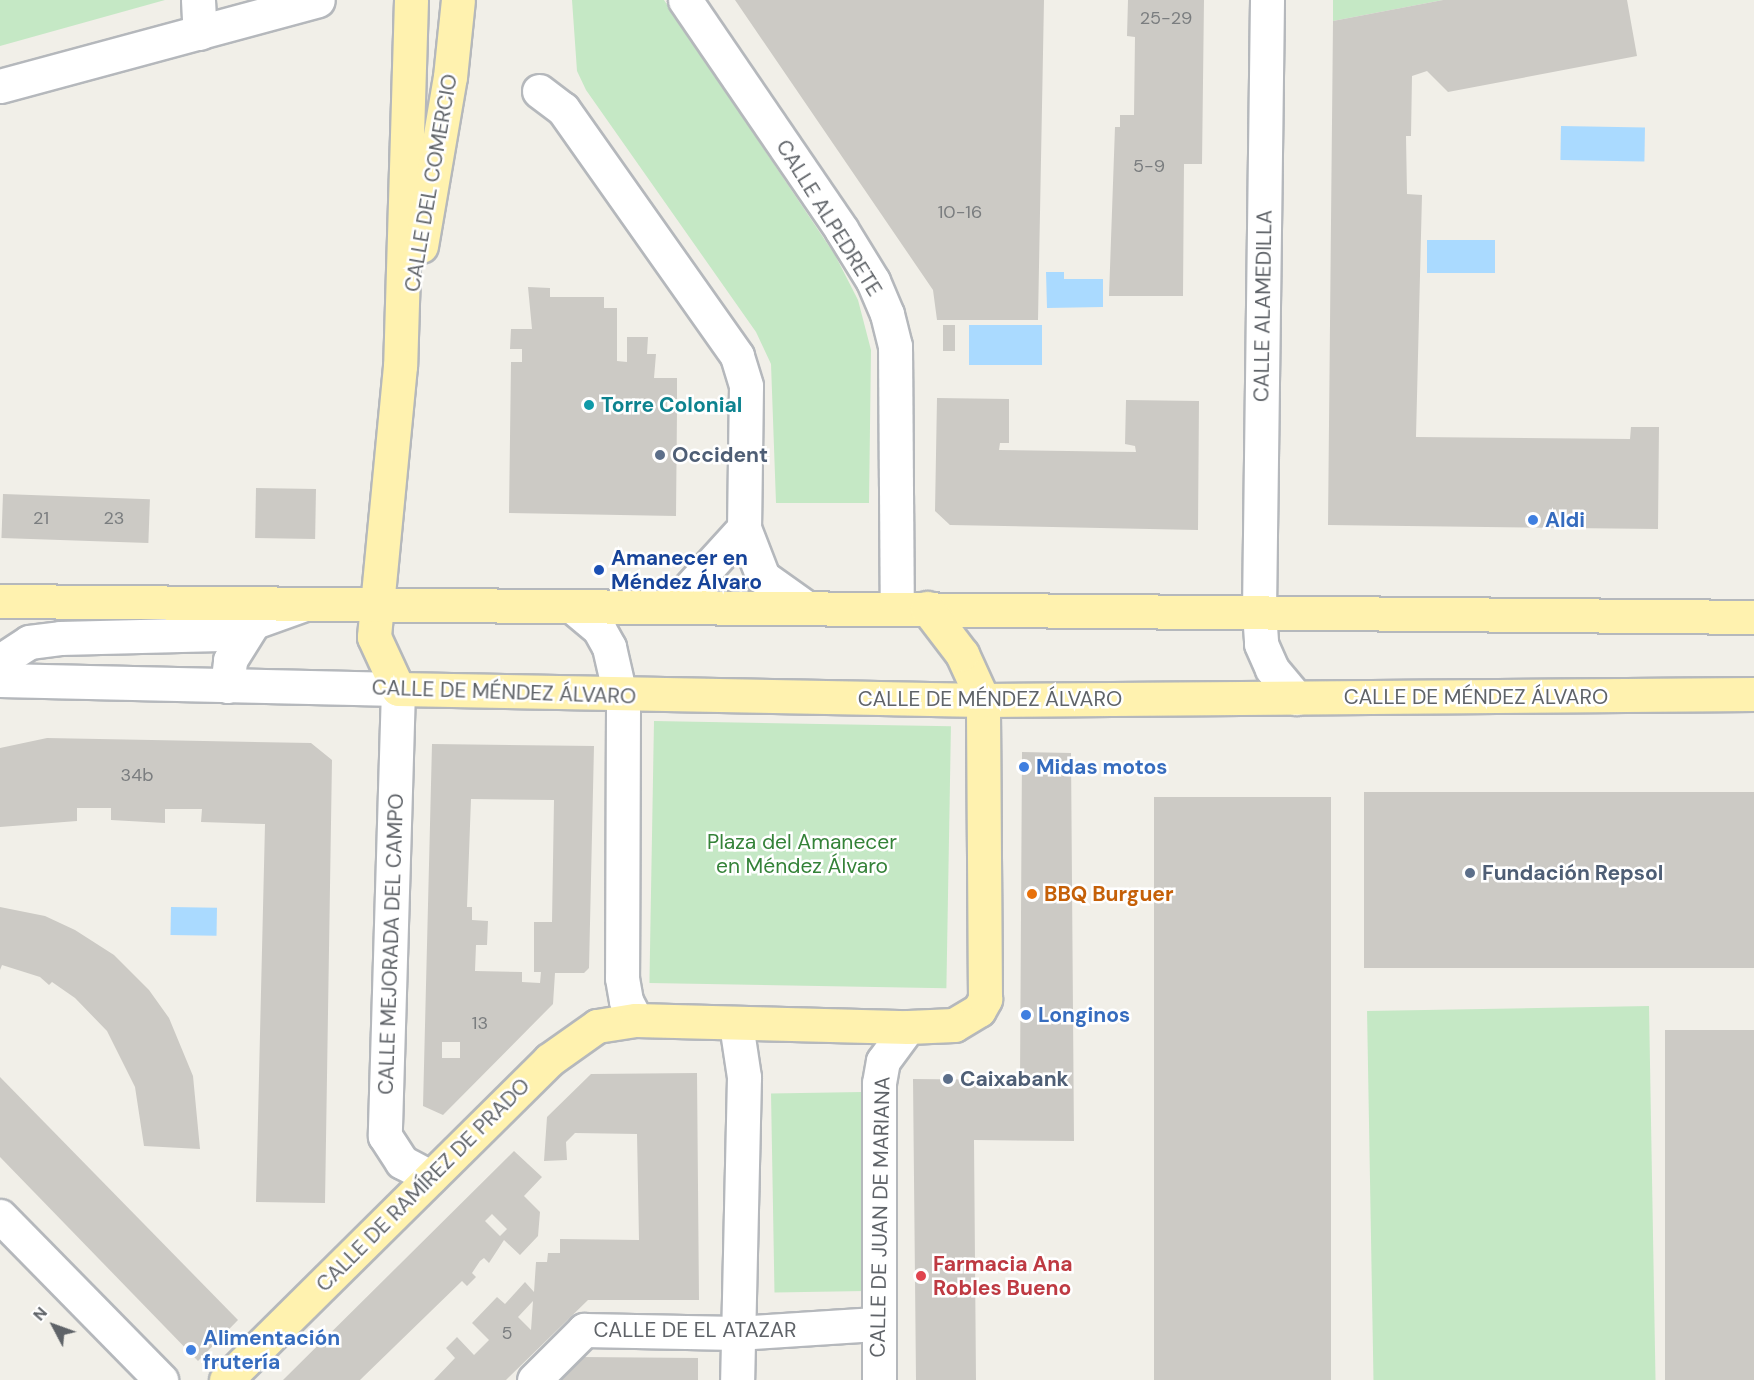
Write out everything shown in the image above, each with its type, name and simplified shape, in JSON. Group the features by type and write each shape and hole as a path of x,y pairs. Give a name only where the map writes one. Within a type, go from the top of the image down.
{"main road":[{"name":"CALLE DEL COMERCIO","path":"400,366 411,0"},
{"name":"CALLE DEL COMERCIO","path":"398,689 374,637 375,607 400,366 450,77 458,0"},
{"path":"0,601 375,607 804,606 1754,617"},
{"path":"636,1020 908,1027 954,1025 973,1014 985,999 983,700 962,654 912,607"},
{"name":"CALLE DE MÉNDEZ ÁLVARO","path":"398,689 618,696 983,700 1754,694"},
{"name":"CALLE DE RAMÍREZ DE PRADO","path":"226,1380 564,1047 597,1026 636,1020"}],"street":[{"path":"198,0 200,33"},
{"path":"0,86 318,0"},
{"name":"CALLE ALPEDRETE","path":"685,0 841,229 873,280 887,314 895,346 912,607"},
{"name":"CALLE ALAMEDILLA","path":"1266,0 1259,612 1261,644 1272,669 1296,698"},
{"path":"539,91 563,109 737,356 746,386 744,528 763,577 804,606"},
{"path":"673,606 744,528"},
{"path":"0,661 29,642 211,635 251,627 302,605"},
{"path":"573,607 599,629 609,647 625,736 622,978 626,1001 636,1020"},
{"path":"227,686 230,660 251,627"},
{"name":"CALLE DE MÉNDEZ ÁLVARO","path":"0,680 398,689"},
{"name":"CALLE MEJORADA DEL CAMPO","path":"398,689 385,1136 402,1162 430,1177"},
{"path":"736,1024 744,1077 737,1380"},
{"name":"CALLE DE JUAN DE MARIANA","path":"879,1380 876,1324 879,1083 890,1046 908,1027"},
{"path":"0,1216 161,1380"},
{"name":"CALLE DE EL ATAZAR","path":"534,1380 584,1330 737,1334 876,1324"}],"green space":[{"path":"0,0 165,0 0,46"},
{"path":"572,0 664,0 835,255 858,300 871,350 869,503 776,503 771,364 756,332 586,90 577,71"},
{"path":"1333,0 1443,0 1333,21"},
{"name":"Plaza del Amanecer en Méndez Álvaro","path":"654,721 951,726 946,988 649,983"},
{"path":"1649,1006 1656,1380 1373,1380 1367,1011"},
{"path":"862,1092 865,1291 774,1293 771,1094"}],"water":[{"path":"1561,126 1645,127 1644,161 1560,160"},
{"path":"1427,240 1495,240 1495,273 1427,273"},
{"path":"1046,272 1064,272 1064,279 1103,279 1103,307 1047,308"},
{"path":"969,325 1042,325 1042,365 969,365"},
{"path":"171,907 217,908 217,936 171,935"}],"building":[{"path":"735,0 1044,0 1038,320 937,320 933,290"},
{"path":"1128,0 1204,0 1202,164 1184,164 1183,296 1109,296 1115,127 1120,127 1120,115 1134,115 1135,37 1127,36"},
{"path":"1443,0 1627,0 1637,56 1448,92 1427,71 1412,76 1411,136 1406,136 1407,194 1422,195 1416,437 1630,439 1631,427 1659,427 1658,529 1328,525 1333,21"},
{"name":"Torre Colonial","path":"528,287 550,288 550,297 604,297 604,308 617,308 617,361 627,362 627,337 648,337 647,354 656,354 654,378 677,378 677,399 667,399 667,411 677,411 676,516 509,513 511,362 522,362 522,349 510,349 511,329 532,329"},
{"path":"943,325 955,325 955,351 943,351"},
{"path":"937,398 1009,399 1009,443 1000,443 999,450 1136,452 1135,446 1125,444 1126,400 1199,401 1198,530 950,525 935,511"},
{"path":"256,488 316,489 315,539 255,538"},
{"path":"3,494 150,499 148,543 1,538"},
{"path":"47,738 311,743 332,760 325,1203 256,1202 265,824 201,822 202,809 165,809 165,823 111,820 111,808 77,808 77,821 0,827 0,748"},
{"path":"432,744 594,746 589,968 584,973 555,973 553,1004 443,1115 423,1106","holes":["471,799 554,800 552,922 534,922 534,972 541,972 540,983 522,982 522,972 475,971 476,945 487,945 488,921 472,920 472,907 467,907","442,1042 460,1042 460,1058 442,1058"]},
{"path":"1022,752 1071,753 1074,1141 974,1140 976,1380 916,1380 913,1079 1020,1080"},
{"path":"1364,792 1754,792 1754,968 1364,968"},
{"path":"1154,797 1331,797 1331,1380 1154,1380"},
{"path":"0,907 45,916 75,930 114,955 149,990 169,1018 193,1076 200,1149 144,1146 135,1087 107,1031 75,998 52,982 49,985 40,977 2,965 0,970"},
{"path":"1665,1030 1754,1030 1754,1380 1665,1380"},
{"path":"697,1073 699,1300 588,1300 506,1380 434,1380 455,1358 446,1348 457,1337 474,1355 489,1340 472,1323 497,1297 505,1304 525,1282 534,1292 536,1262 547,1262 548,1253 560,1253 560,1239 639,1240 637,1134 575,1133 566,1142 567,1160 544,1161 547,1117 591,1074","holes":["533,1301 531,1330 518,1317"]},
{"path":"0,1077 238,1320 198,1361 0,1157"},
{"path":"514,1151 542,1177 524,1196 540,1212 538,1236 520,1255 504,1240 489,1263 484,1258 480,1261 472,1273 476,1277 467,1286 462,1281 360,1380 283,1380","holes":["492,1214 507,1229 500,1236 485,1221"]},
{"path":"582,1357 698,1358 698,1380 559,1380"}],"place":[{"name":"Torre Colonial","path":"589,405"},
{"name":"Occident","path":"660,455"},
{"name":"Aldi","path":"1533,520"},
{"name":"Amanecer en Méndez Álvaro","path":"599,570"},
{"name":"Midas motos","path":"1024,767"},
{"name":"Fundación Repsol","path":"1470,873"},
{"name":"BBQ Burguer","path":"1032,894"},
{"name":"Longinos","path":"1026,1015"},
{"name":"Caixabank","path":"948,1079"},
{"name":"Farmacia Ana Robles Bueno","path":"921,1276"},
{"name":"Alimentación frutería","path":"191,1350"}]}
